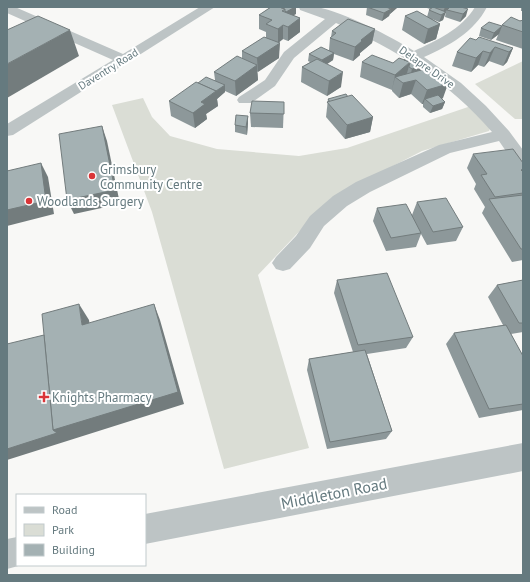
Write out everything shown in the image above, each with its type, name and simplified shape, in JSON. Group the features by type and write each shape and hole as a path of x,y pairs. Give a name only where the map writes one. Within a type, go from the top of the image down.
{"street":[{"name":"Daventry Road","path":"7,131 210,7"},
{"name":"Delapre Drive","path":"304,7 370,31 414,56 460,91 488,118 503,135 523,163"},
{"path":"414,56 452,37 473,18 481,7"},
{"path":"7,8 123,59"},
{"path":"245,100 270,83 288,55 335,17"},
{"path":"283,263 303,242 316,221 340,201 363,187 445,149 503,135"},
{"name":"Middleton Road","path":"146,529 523,457"}],"green space":[{"path":"523,61 523,119 515,119 475,84"},
{"path":"143,98 152,117 170,136 217,149 299,156 347,148 471,106 491,126 489,131 422,151 331,198 258,275 309,448 224,469 152,212 112,105"}],"building":[{"path":"271,7 285,9 282,11 300,18 288,27 283,25 278,29 266,24 272,20 259,15"},
{"path":"279,7 295,7 286,12 285,9"},
{"path":"367,7 386,7 391,9 384,13"},
{"path":"433,7 446,12 441,15 429,10"},
{"path":"450,7 461,7 468,9 463,14 447,10"},
{"path":"417,11 440,24 428,29 405,16"},
{"path":"38,16 70,30 7,64 7,30"},
{"path":"511,17 520,21 523,20 523,32 502,25"},
{"path":"348,19 375,29 355,47 330,38 336,33 332,31"},
{"path":"489,22 502,26 494,33 481,28"},
{"path":"264,37 280,43 257,58 242,51"},
{"path":"479,37 513,48 509,52 495,47 490,53 483,51 476,58 457,52 470,38 476,40"},
{"path":"321,47 334,53 322,60 309,54"},
{"path":"372,55 393,63 399,58 410,62 395,75 362,62"},
{"path":"237,56 257,65 235,81 214,72"},
{"path":"413,58 423,66 412,69 409,67 410,62 404,60"},
{"path":"317,59 343,72 329,81 302,67"},
{"path":"425,69 432,74 439,72 445,77 442,78 448,84 427,90 416,80 403,83 395,77"},
{"path":"206,77 225,85 216,91 198,83"},
{"path":"196,82 216,91 201,102 205,104 193,113 169,101"},
{"path":"346,94 348,97 330,102 328,99"},
{"path":"352,95 373,117 347,125 327,102"},
{"path":"438,95 445,102 433,106 425,99"},
{"path":"252,101 284,102 284,114 250,113"},
{"path":"236,115 248,116 246,127 235,125"},
{"name":"Grimsbury Community Centre","path":"102,126 115,190 67,200 59,134"},
{"path":"513,149 523,163 523,169 521,170 523,172 523,193 495,197 481,175 487,174 473,154"},
{"path":"41,163 46,201 7,210 7,171"},
{"path":"523,195 523,249 521,249 489,199"},
{"path":"446,198 463,227 433,232 417,202"},
{"path":"406,204 421,233 391,238 377,208"},
{"path":"387,273 413,337 358,345 337,280"},
{"path":"523,280 523,323 519,323 497,285"},
{"path":"79,304 82,325 154,304 178,392 53,430 42,314"},
{"path":"506,325 523,356 523,404 489,409 454,333"},
{"path":"44,335 53,430 57,433 7,449 7,344"},
{"path":"365,350 392,431 330,442 309,359"}],"place":[{"name":"Grimsbury Community Centre","path":"92,176"},
{"name":"Woodlands Surgery","path":"29,201"},
{"name":"Knights Pharmacy","path":"44,397"}]}
